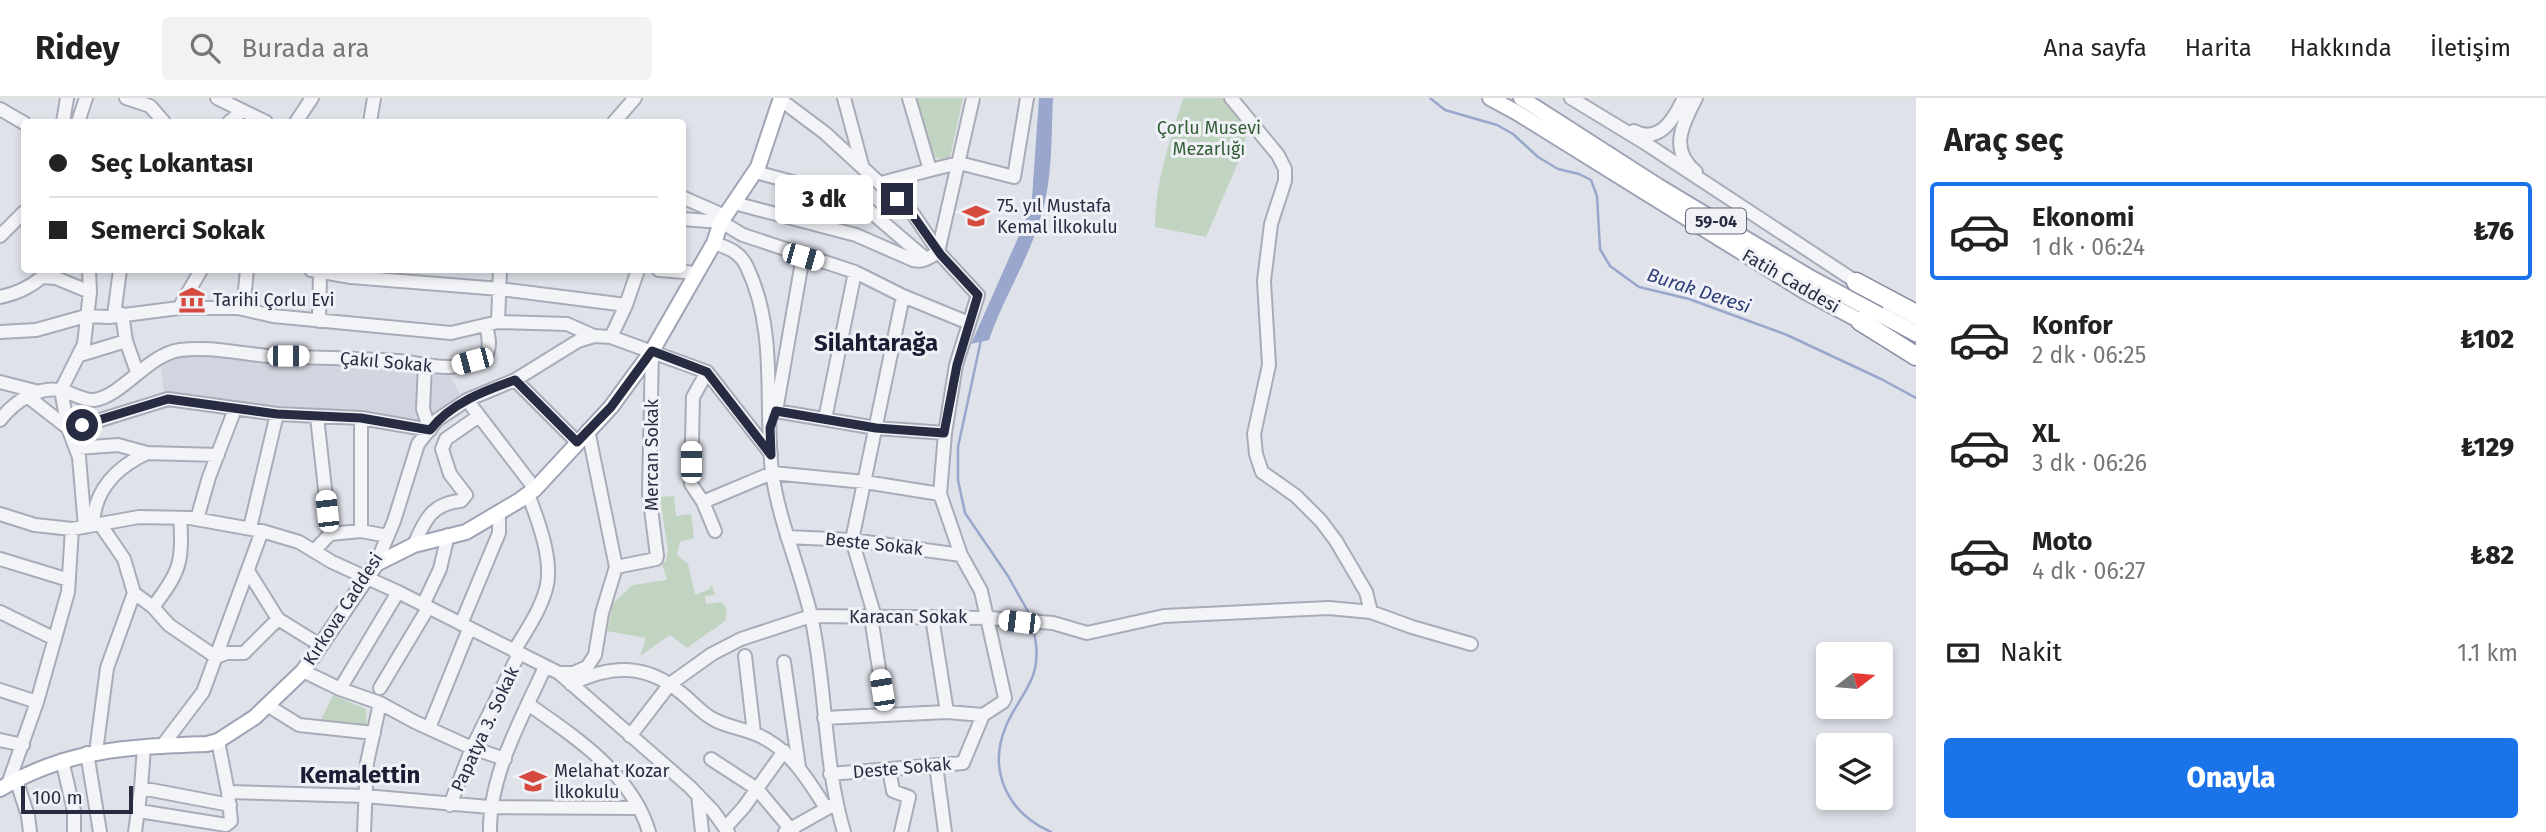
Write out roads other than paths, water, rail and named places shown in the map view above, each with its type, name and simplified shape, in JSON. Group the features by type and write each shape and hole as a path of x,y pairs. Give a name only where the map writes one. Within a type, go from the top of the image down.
{"highway":[{"path":"1856,282 1916,314"},
{"path":"1860,321 1916,356"}],"main road":[{"name":"Fatih Caddesi","path":"1490,98 1804,291 1916,350"},
{"name":"Fatih Caddesi","path":"1521,98 1658,186 1811,278 1916,334"},
{"path":"376,564 414,545 466,532 532,492 611,407 652,351 714,243 723,219 755,172 783,99"},
{"name":"Kırkova Caddesi","path":"8,784 62,760 92,753 218,741 255,717 303,671 376,564"}],"street":[{"path":"4,98 0,107 21,121"},
{"path":"63,119 67,98"},
{"path":"79,119 86,98"},
{"path":"126,98 155,102 163,119"},
{"path":"217,98 259,119"},
{"path":"298,119 312,98"},
{"path":"370,119 374,98"},
{"path":"617,119 635,98"},
{"path":"844,98 862,167"},
{"path":"909,98 930,170"},
{"path":"734,203 856,235 919,262 926,259 939,252 973,98"},
{"path":"881,183 959,163 1014,177 1027,98"},
{"path":"1231,98 1278,155 1284,169 1285,181 1271,224 1264,281 1269,365 1254,434 1256,454 1262,472 1296,496 1336,541 1366,592 1371,612"},
{"path":"1571,98 1856,282 1916,329"},
{"path":"1609,121 1640,135 1653,135 1665,129 1684,98"},
{"path":"1696,98 1679,136 1682,153 1689,166 1723,194"},
{"path":"783,99 825,132 912,214 939,252 978,295 957,365 944,433 940,494 961,555 981,591 1005,698 1001,706 983,715 947,712 824,718"},
{"path":"233,119 242,111"},
{"path":"755,172 815,188 864,206 926,259"},
{"path":"686,199 723,219 743,235 855,272 903,296 969,323"},
{"path":"0,225 21,216"},
{"path":"0,236 21,216"},
{"path":"686,219 723,219"},
{"path":"714,243 735,250 746,265 766,332 772,473 786,537 811,616 830,774 831,805"},
{"path":"770,428 776,411 803,257"},
{"path":"686,272 697,273"},
{"path":"825,419 855,272"},
{"path":"89,273 90,292 84,344 61,390 68,428 77,448 87,526 124,559 134,593 107,668 92,753 100,832"},
{"path":"120,273 118,314 137,372"},
{"path":"179,308 199,273"},
{"path":"243,309 247,273"},
{"path":"318,273 319,321"},
{"path":"332,273 405,283 500,289 626,304"},
{"name":"Çakıl Sokak","path":"61,390 91,400 107,397 137,372 166,354 207,348 269,356 307,356 449,367 481,358 489,349 500,289 500,273"},
{"path":"611,337 637,273"},
{"path":"0,297 22,291 43,277 56,278 90,292"},
{"path":"886,714 873,617 852,540 903,296"},
{"path":"0,332 36,330 86,316 179,308 243,309 273,316 451,333 492,324 566,324 594,336"},
{"name":"Kırkova Caddesi","path":"376,564 418,444 437,421 467,400 515,380 578,341 594,336 611,337 707,372"},
{"path":"80,355 126,341"},
{"name":"Mercan Sokak","path":"616,567 656,559 657,556 649,493 652,351"},
{"path":"68,428 168,399 277,414 361,418 430,430 423,409 425,364"},
{"path":"715,531 704,502 691,484 693,397 707,372 771,455"},
{"path":"515,380 577,442"},
{"path":"0,382 33,394 68,428"},
{"path":"0,420 9,408 33,394 61,390"},
{"path":"467,400 532,492"},
{"path":"197,519 235,409"},
{"path":"776,411 876,428 944,433"},
{"path":"162,746 203,692 248,571 277,414"},
{"path":"414,545 424,519 449,502 461,500 467,495 450,474 442,449 446,439 480,416"},
{"path":"317,417 330,534"},
{"path":"361,418 361,531"},
{"path":"559,673 573,673 587,667 595,655 602,613 616,567 588,430"},
{"path":"77,448 118,445 147,453 218,455"},
{"path":"30,832 28,816 8,784 37,702 69,580 93,510 109,481 127,463 147,453"},
{"path":"704,502 772,473 865,482 940,494"},
{"name":"Papatya 3. Sokak","path":"450,804 472,748 535,617 548,580 547,558 532,492"},
{"path":"429,728 499,533 499,513"},
{"path":"0,514 35,525 87,526 139,517 197,519 256,529 299,542 365,578 559,673 698,795 727,830 784,751"},
{"path":"153,607 177,574 182,536 180,518"},
{"path":"314,551 330,534 361,531 388,536"},
{"path":"380,688 426,607 440,569 447,535"},
{"name":"Beste Sokak","path":"786,537 852,540 961,555"},
{"path":"0,559 69,580"},
{"path":"248,571 278,619 320,645"},
{"path":"340,689 398,592"},
{"path":"134,593 153,607 169,625 216,657"},
{"name":"Karacan Sokak","path":"630,736 670,684 712,654 741,639 811,616 1040,621 1087,633 1164,617 1329,608 1371,612 1471,644"},
{"path":"0,612 55,639"},
{"path":"932,618 947,712"},
{"path":"216,657 227,653 244,653 278,619"},
{"path":"745,656 754,733"},
{"path":"784,662 799,767"},
{"path":"490,832 489,807 505,759 545,667"},
{"path":"571,684 598,672 614,669 650,673 670,684 711,719 754,733 784,751 831,805 844,832"},
{"path":"303,671 340,689 380,703 472,748 505,759"},
{"path":"0,690 37,702"},
{"path":"364,832 367,763 380,703"},
{"path":"528,704 582,742 601,760 631,795 649,832"},
{"path":"267,705 299,725 374,733"},
{"name":"Deste Sokak","path":"830,774 963,763 983,715"},
{"path":"0,740 23,745"},
{"path":"139,811 214,828 231,821 218,741"},
{"path":"135,832 144,747"},
{"path":"711,759 757,789 789,831 831,805"},
{"path":"62,760 74,811 74,832"},
{"path":"936,765 945,832"},
{"path":"889,769 893,791 909,797 901,832"},
{"path":"141,788 229,798 365,796 489,807 638,808"},
{"path":"698,795 702,832"}],"water":[{"path":"1039,98 1053,98 1050,173 1045,202 1030,248 989,340 971,344 1025,222 1032,198"}],"waterway":[{"name":"Burak Deresi","path":"1430,98 1445,110 1497,125 1558,169 1591,180 1597,196 1600,249 1610,266 1639,287 1689,299 1787,335 1916,398"},
{"path":"981,340 958,447 958,480 965,513 1008,576 1030,615"},
{"path":"1032,625 1036,665 1029,684 1006,726 999,759 1005,789 1013,802 1023,814 1051,832"}],"place":[{"name":"75. yıl Mustafa Kemal İlkokulu","path":"976,216"},
{"name":"Tarihi Çorlu Evi","path":"192,300"},
{"name":"Melahat Kozar İlkokulu","path":"533,781"}],"district":[{"name":"Silahtarağa","path":"876,343"},
{"name":"Kemalettin","path":"360,775"}],"park label":[{"name":"Çorlu Musevi Mezarlığı","path":"1209,138"}]}
